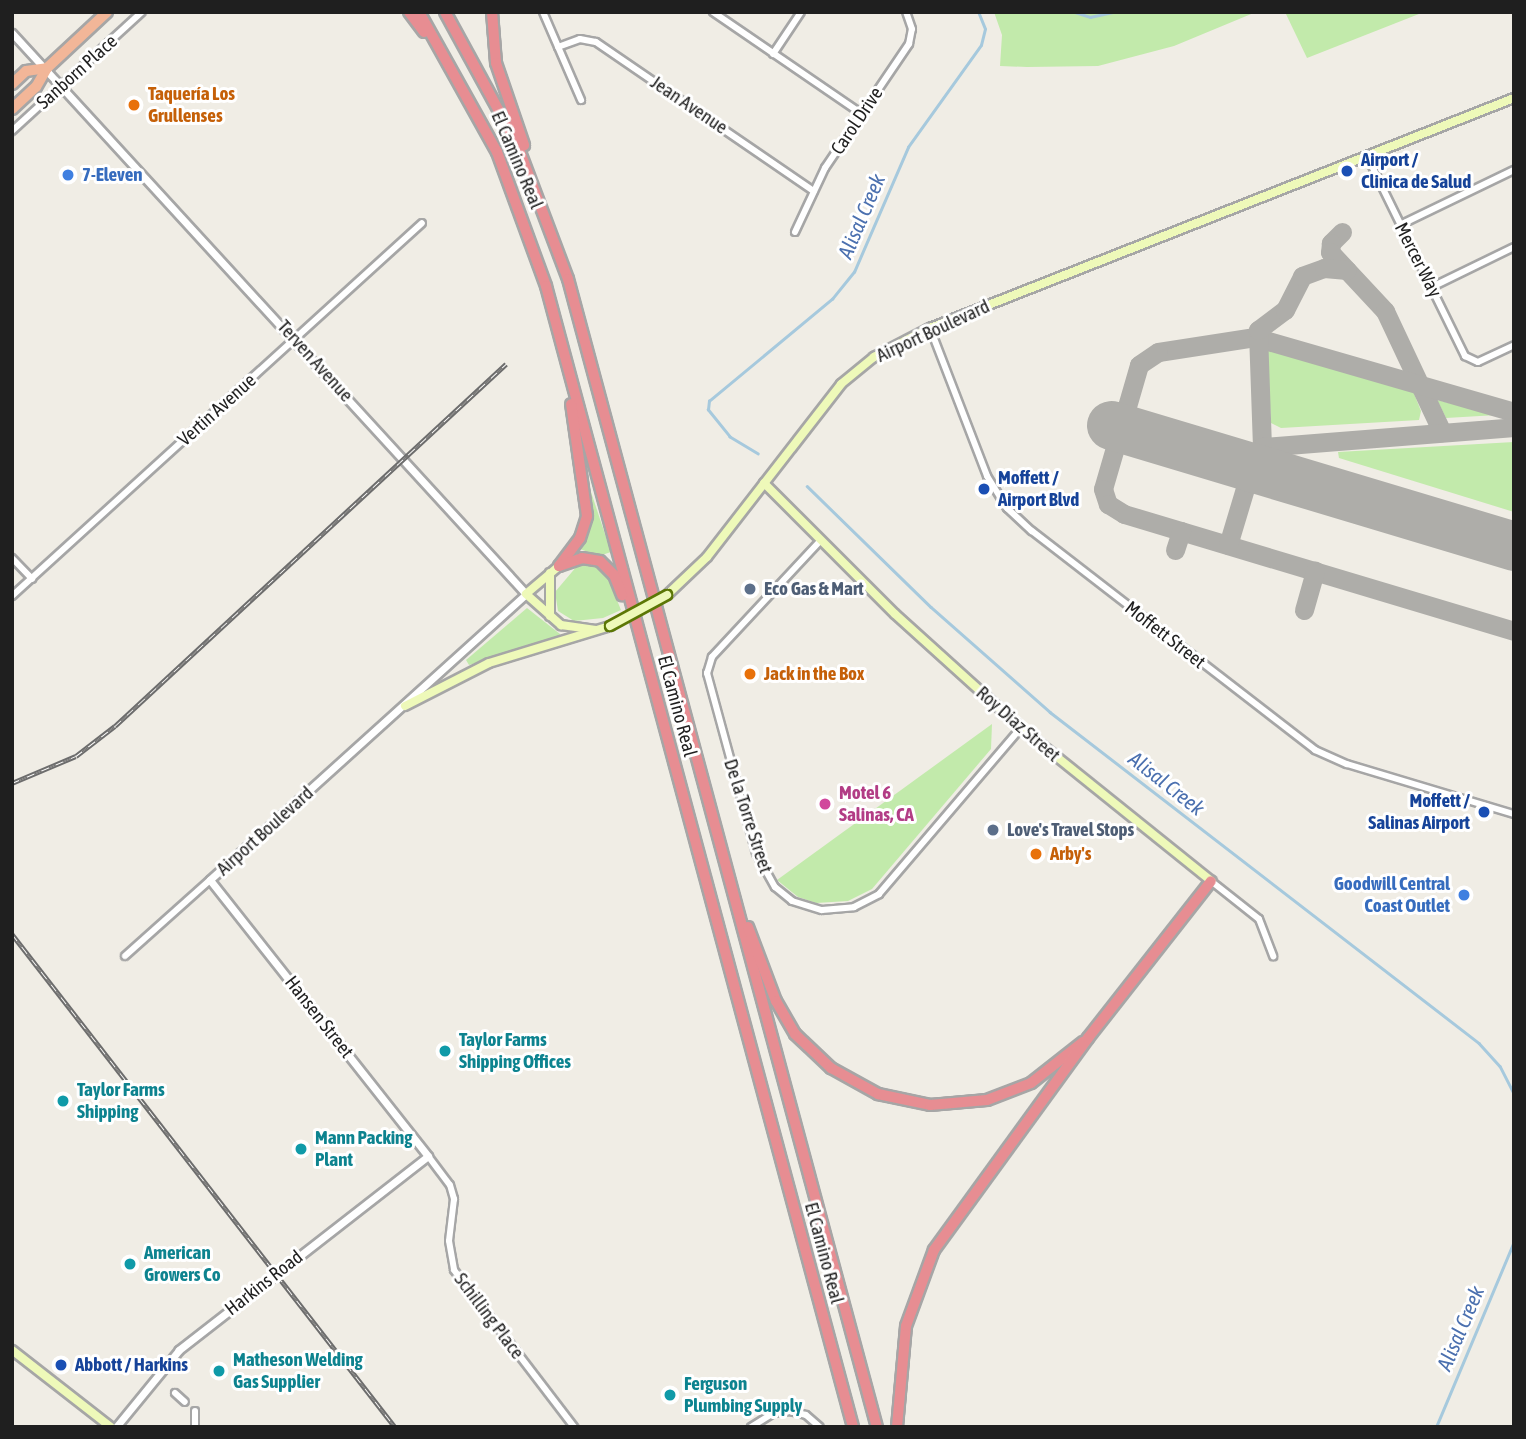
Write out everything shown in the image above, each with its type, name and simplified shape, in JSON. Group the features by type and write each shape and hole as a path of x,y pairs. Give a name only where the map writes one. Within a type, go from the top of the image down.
{"highway":[{"path":"12,109 36,87 47,68 107,12"},
{"path":"409,12 477,110"},
{"name":"El Camino Real","path":"419,12 477,110 516,197 559,334 853,1427"},
{"name":"El Camino Real","path":"445,12 496,100 537,188 575,304 877,1427"},
{"path":"492,12 496,63 537,188"},
{"path":"12,84 26,71 47,68"},
{"path":"554,570 580,538 587,504 559,334"},
{"path":"554,570 591,558 608,567 618,583 650,674"},
{"path":"897,1427 906,1326 934,1250 1088,1038 1211,881"},
{"path":"740,912 754,936 776,1001 795,1034 831,1068 878,1094 930,1105 987,1100 1031,1083 1088,1038"}],"main road":[{"name":"Airport Boulevard","path":"405,706 489,663 584,638 645,609 687,579 856,370 930,328 1514,98"},
{"name":"Roy Diaz Street","path":"764,483 1021,728 1211,881"},
{"path":"526,594 554,570"},
{"path":"551,618 547,598 554,570"},
{"name":"Terven Avenue","path":"526,594 551,618 577,631 597,630"},
{"path":"12,1350 113,1427"}],"street":[{"name":"Sanborn Place","path":"12,131 142,12"},
{"path":"543,12 581,100"},
{"path":"713,12 862,114"},
{"path":"773,54 801,12"},
{"name":"Carol Drive","path":"795,232 814,191 909,44 912,29 906,12"},
{"name":"Terven Avenue","path":"12,33 295,338 526,594"},
{"name":"Jean Avenue","path":"558,47 582,39 596,42 814,191"},
{"name":"Mercer Way","path":"1367,156 1465,356 1473,361 1514,345"},
{"path":"1400,225 1514,170"},
{"name":"Vertin Avenue","path":"12,596 422,223"},
{"path":"1432,287 1514,247"},
{"name":"Moffett Street","path":"930,328 988,476 1007,508 1032,531 1315,750 1347,764 1514,814"},
{"name":"De la Torre Street","path":"821,540 712,657 707,673 756,853 775,887 792,901 822,910 854,907 879,894 1021,728"},
{"path":"12,558 32,579"},
{"name":"Airport Boulevard","path":"125,956 526,594"},
{"name":"Hansen Street","path":"210,880 428,1156"},
{"name":"Roy Diaz Street","path":"1211,881 1259,919 1273,956"},
{"name":"Harkins Road","path":"113,1427 179,1350 428,1156"},
{"name":"Schilling Place","path":"428,1156 450,1185 454,1199 449,1241 454,1269 574,1427"},
{"path":"175,1393 185,1402"},
{"path":"195,1410 195,1427"},
{"path":"751,1427 773,1413 790,1411 806,1415 820,1427"}],"green space":[{"path":"994,12 1256,12 1174,46 1098,66 1027,67 1000,66 1002,35"},
{"path":"1285,12 1424,12 1307,58"},
{"path":"1275,349 1413,391 1421,411 1419,420 1281,428 1271,423 1267,350"},
{"path":"1437,400 1497,415 1446,418"},
{"path":"1514,442 1514,512 1339,458 1338,452"},
{"path":"589,486 611,552 599,556 580,549 591,521"},
{"path":"590,564 605,571 621,610 603,618 574,621 558,611 555,592 577,566"},
{"path":"527,608 560,634 561,639 469,665 466,660"},
{"path":"992,724 991,749 872,889 848,901 816,903 798,897 777,880"}],"waterway":[{"name":"Alisal Creek","path":"758,454 730,437 708,410 709,401 832,299 854,272 908,147 981,45 985,29 978,12"},
{"path":"1075,12 1090,17 1113,12"},
{"name":"Alisal Creek","path":"807,486 931,607 1050,712 1479,1043 1500,1066 1514,1094"},
{"name":"Alisal Creek","path":"1436,1427 1514,1241"}],"taxiway":[{"path":"1342,232 1331,243 1330,252 1385,311 1442,432"},
{"path":"1262,447 1258,330 1285,310 1302,276 1324,268 1347,270"},
{"path":"1514,412 1255,337 1158,352 1139,365 1103,489 1108,504 1124,514 1514,631"},
{"path":"1228,545 1255,455 1262,447 1514,427"},
{"path":"1175,550 1181,531"},
{"path":"1304,610 1315,571"}],"runway":[{"path":"1111,425 1514,546"}],"railway":[{"path":"12,783 76,756 115,726 506,364"},
{"path":"12,934 395,1427"}],"place":[{"name":"Taquería Los Grullenses","path":"134,105"},
{"name":"Airport / Clinica de Salud","path":"1347,171"},
{"name":"7-Eleven","path":"68,175"},
{"name":"Moffett / Airport Blvd","path":"984,489"},
{"name":"Eco Gas & Mart","path":"750,589"},
{"name":"Jack in the Box","path":"750,674"},
{"name":"Motel 6 Salinas, CA","path":"825,804"},
{"name":"Moffett / Salinas Airport","path":"1484,812"},
{"name":"Love's Travel Stops","path":"993,830"},
{"name":"Arby's","path":"1036,854"},
{"name":"Goodwill Central Coast Outlet","path":"1464,895"},
{"name":"Taylor Farms Shipping Offices","path":"445,1051"},
{"name":"Taylor Farms Shipping","path":"63,1101"},
{"name":"Mann Packing Plant","path":"301,1149"},
{"name":"American Growers Co","path":"130,1264"},
{"name":"Abbott / Harkins","path":"61,1365"},
{"name":"Matheson Welding Gas Supplier","path":"219,1371"},
{"name":"Ferguson Plumbing Supply","path":"670,1395"}]}
